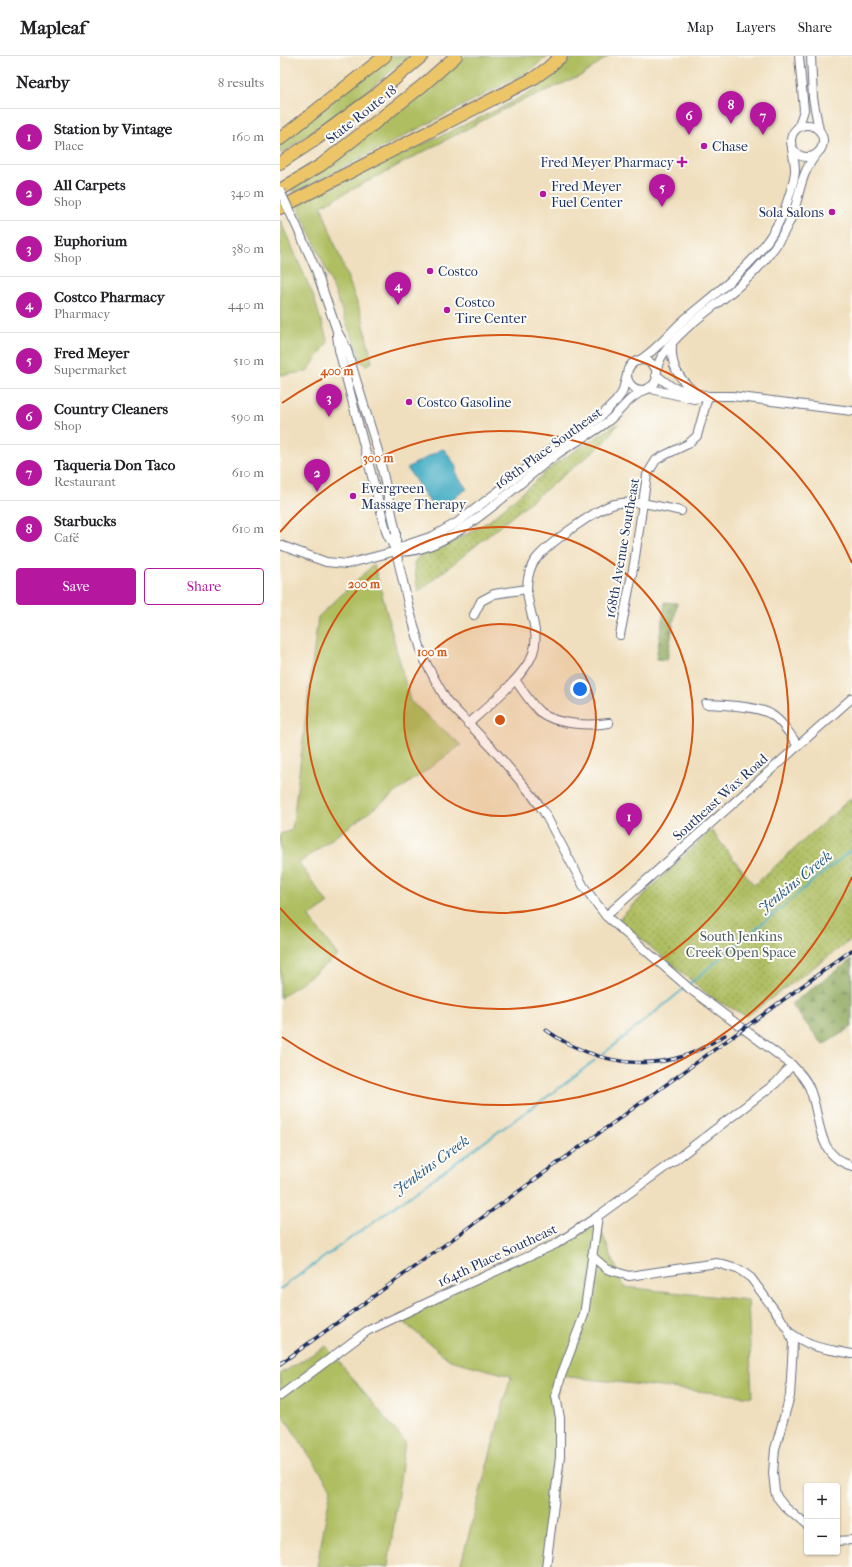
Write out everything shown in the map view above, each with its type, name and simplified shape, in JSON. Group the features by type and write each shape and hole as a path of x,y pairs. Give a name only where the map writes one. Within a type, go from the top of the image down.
{"highway":[{"path":"280,139 384,56"},
{"name":"State Route 18","path":"280,163 312,142 376,95 422,56"},
{"name":"State Route 18","path":"280,190 321,165 422,86 456,56"},
{"path":"280,208 534,78 561,56"}],"street":[{"path":"799,56 804,110 799,126 795,129 791,136 790,143 795,169 788,199 775,230 766,245 748,266 670,333 654,351 630,366 627,375 630,383 640,390 649,387 654,382 662,357 672,343 691,325 757,270 772,252 793,213 804,172 809,163 822,148 823,144 813,98 811,56"},
{"path":"799,126 810,125 819,130"},
{"path":"792,149 800,156 811,157 816,155"},
{"path":"280,190 316,270 337,331 346,347 378,451 396,532 396,551"},
{"path":"337,331 339,350 355,413 387,534 396,551 423,657 447,701 492,748 532,795 544,812 584,888 606,916 690,989 792,1066 804,1078 810,1088 821,1134 825,1143 838,1161 852,1166"},
{"path":"672,343 672,361 675,369 681,380 694,392"},
{"path":"638,361 642,360 650,363 655,369 656,374 672,387 708,396"},
{"name":"168th Place Southeast","path":"280,545 326,562 339,564 354,563 396,551 406,545 433,536 458,522 552,448 594,422 616,401 623,390 627,375"},
{"path":"649,387 655,390 694,399 708,396 732,396 852,411"},
{"name":"168th Place Southeast","path":"396,551 407,553 424,548 446,539 466,527 551,458 592,433 608,421 632,396 649,387"},
{"name":"168th Avenue Southeast","path":"620,635 634,564 647,475 652,465 663,456 688,444 696,436 708,396"},
{"path":"355,413 358,411 362,413 368,433 378,451"},
{"path":"468,724 515,680 527,665 535,647 536,636 527,588 528,578 535,560 552,544 590,516 614,504 626,502 681,511"},
{"path":"474,615 480,601 494,594 527,588"},
{"path":"515,680 541,712 555,719 597,725 610,722"},
{"name":"Southeast Wax Road","path":"606,916 852,698"},
{"path":"706,704 756,709 772,714 798,746"},
{"name":"164th Place Southeast","path":"280,1396 367,1331 452,1290 556,1244 676,1160 776,1082 792,1066"},
{"path":"546,1567 560,1458 560,1418 556,1396 561,1376 584,1315 598,1216"},
{"path":"592,1256 607,1269 630,1276 717,1263 740,1270 751,1278 789,1331 793,1343 790,1396 775,1449 773,1473 777,1497 804,1523"},
{"path":"789,1331 803,1342 819,1349 852,1354"},
{"path":"840,1541 852,1540"}],"green space":[{"path":"388,56 409,56 352,104 280,154 280,144"},
{"path":"463,56 548,56 528,72 294,193 291,188 446,72"},
{"path":"574,56 608,56 583,75 514,104 321,206 362,316 372,362 366,365 361,362 329,277 297,204 514,101 546,81"},
{"path":"280,220 313,295 328,342 307,372 280,375"},
{"path":"618,424 605,442 418,592 414,564 416,559 424,552 443,548 489,521 556,463"},
{"path":"374,564 410,701 461,745 299,863 328,904 309,917 338,956 280,998 280,834 292,830 318,617"},
{"path":"665,602 677,603 667,660 656,659"},
{"name":"South Jenkins Creek Open Space","path":"852,797 852,939 747,1016 715,1000 618,920 711,830 754,885"},
{"path":"852,959 852,1027 823,1045 791,1004"},
{"path":"597,1221 624,1287 748,1300 752,1397 561,1376 556,1396 558,1475 545,1567 460,1567 511,1376 450,1360 397,1317"},
{"path":"326,1346 405,1442 388,1567 317,1567 331,1488 280,1411 280,1374"}],"water":[{"path":"442,449 445,450 456,466 456,474 467,489 436,509 433,507 407,468"}],"waterway":[{"name":"Jenkins Creek","path":"688,985 852,849"},
{"name":"Jenkins Creek","path":"603,1054 685,988"},
{"name":"Jenkins Creek","path":"280,1289 562,1086 595,1060"}],"railway":[{"path":"280,1364 852,950"},
{"path":"546,1030 559,1039 586,1052 613,1060 642,1063 670,1060 684,1056 725,1035"}],"place":[{"name":"Starbucks","path":"731,124"},
{"name":"Country Cleaners","path":"689,135"},
{"name":"Taqueria Don Taco","path":"763,135"},
{"name":"Chase","path":"704,146"},
{"name":"Fred Meyer Pharmacy","path":"682,162"},
{"name":"Fred Meyer Fuel Center","path":"543,194"},
{"name":"Fred Meyer","path":"662,207"},
{"name":"Sola Salons","path":"832,212"},
{"name":"Costco","path":"430,271"},
{"name":"Costco Pharmacy","path":"398,305"},
{"name":"Costco Tire Center","path":"447,310"},
{"name":"Costco Gasoline","path":"409,402"},
{"name":"Euphorium","path":"329,417"},
{"name":"All Carpets","path":"317,492"},
{"name":"Evergreen Massage Therapy","path":"353,496"},
{"name":"Station by Vintage","path":"629,836"}]}
